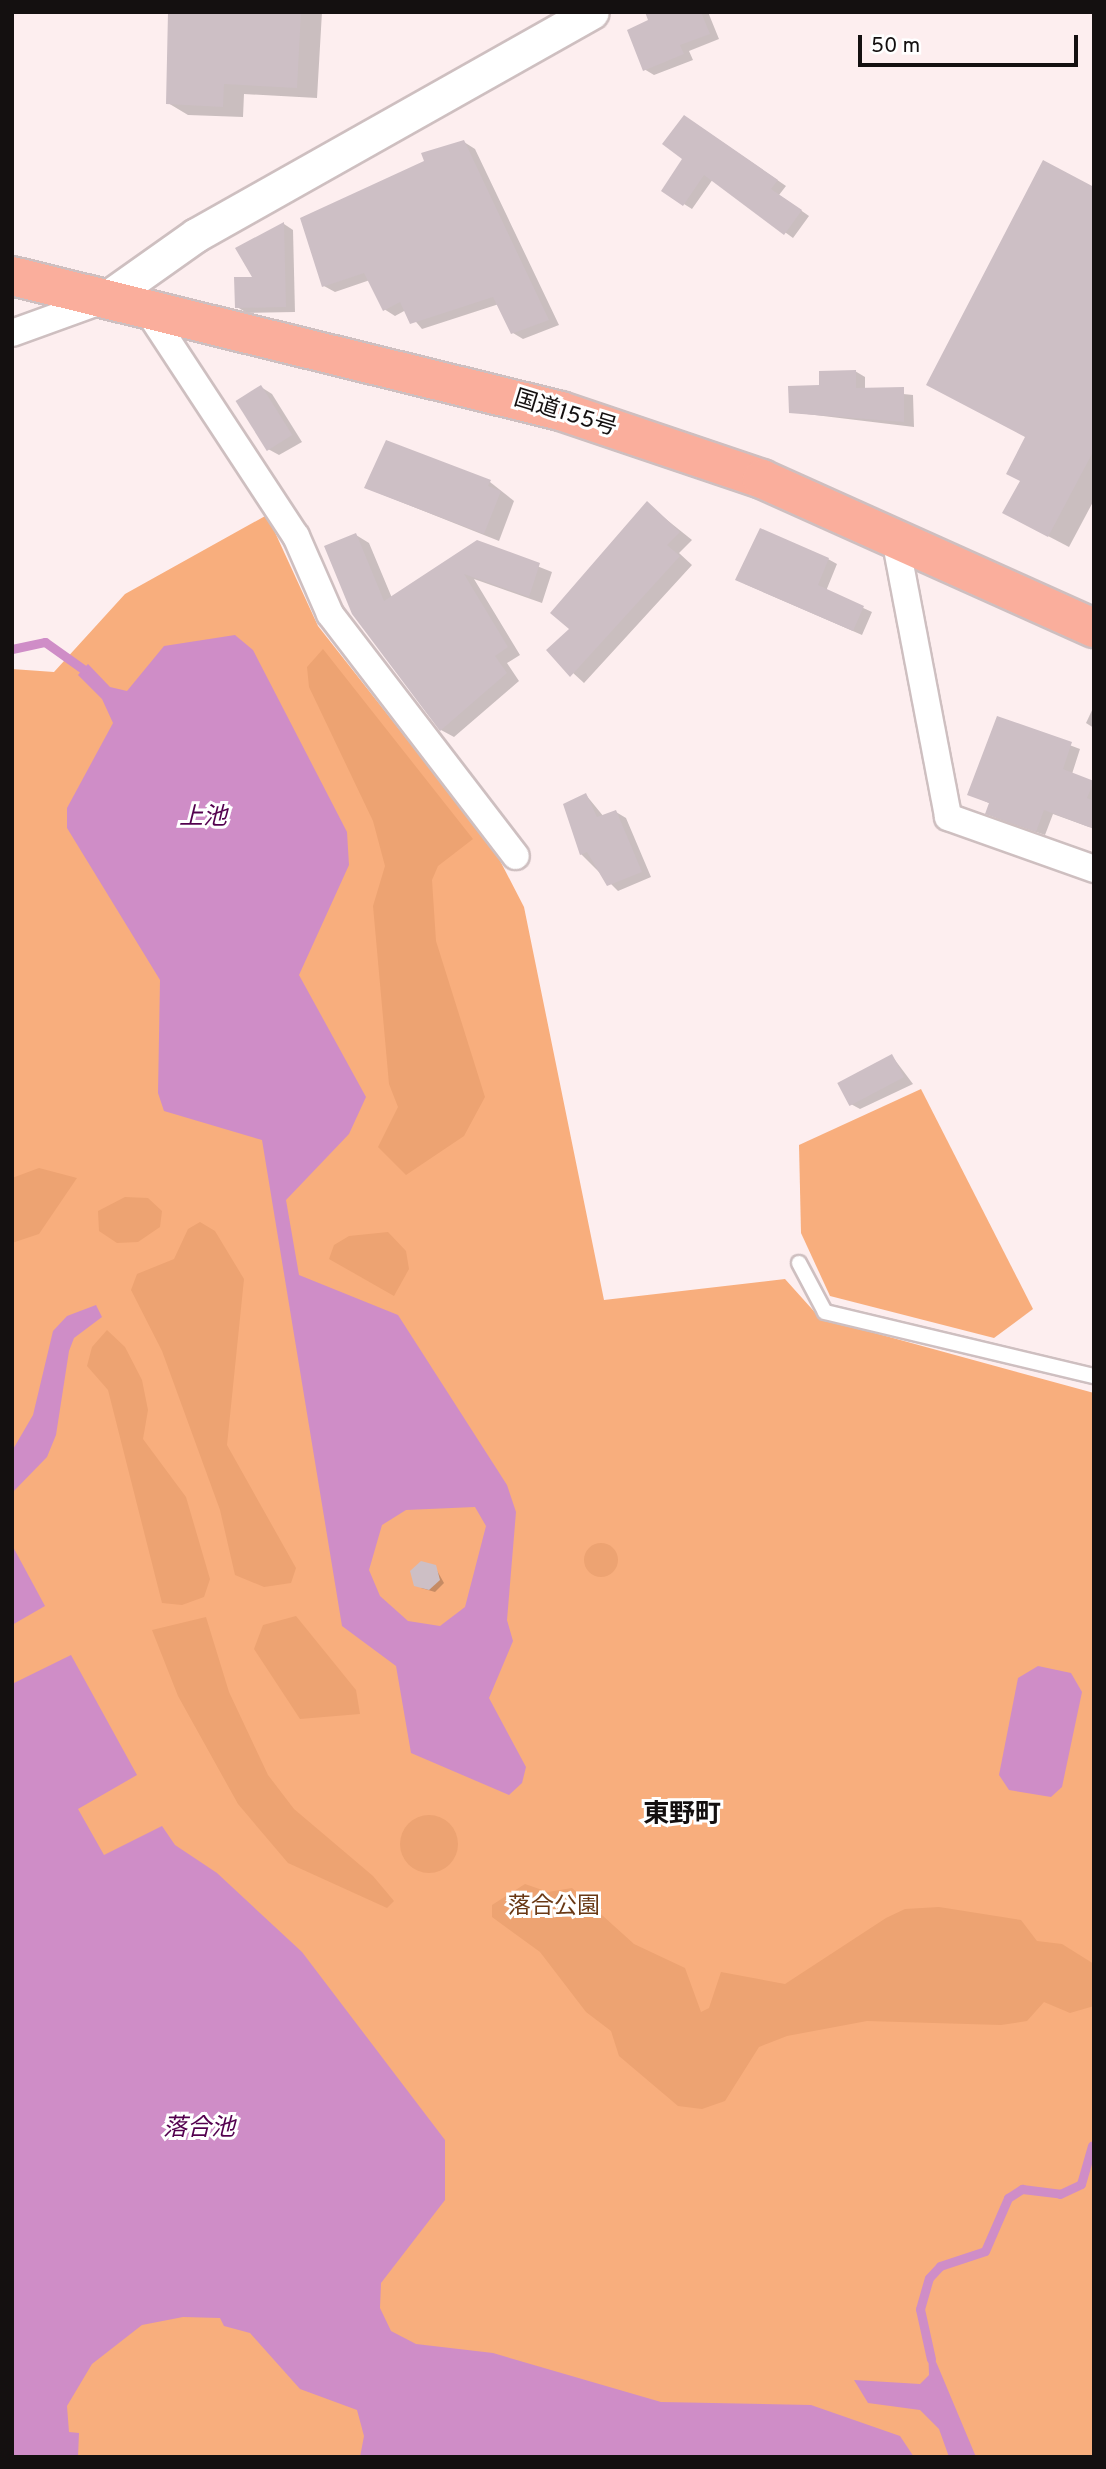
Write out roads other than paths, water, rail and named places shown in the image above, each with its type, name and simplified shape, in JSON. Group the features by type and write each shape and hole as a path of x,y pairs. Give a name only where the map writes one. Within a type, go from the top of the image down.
{"highway":[{"name":"国道155号","path":"12,276 561,411 762,479 1094,628"}],"street":[{"path":"12,333 107,298 196,235 592,12"},
{"path":"146,308 296,536 330,614 516,856"},
{"path":"895,538 948,817 1094,869"}],"lane":[{"path":"799,1263 825,1312 1094,1376"}],"water":[{"name":"上池","path":"235,635 253,650 347,832 349,865 299,975 366,1097 349,1134 286,1200 299,1275 398,1315 507,1485 516,1512 507,1620 513,1641 489,1698 526,1767 522,1783 509,1795 411,1753 396,1666 342,1626 262,1140 164,1111 158,1093 160,980 67,828 67,808 113,723 102,699 78,675 88,664 110,687 127,691 164,646","holes":["475,1507 486,1526 465,1607 440,1626 408,1621 380,1596 369,1570 382,1525 406,1510"]},
{"path":"96,1305 102,1317 74,1338 69,1351 56,1435 47,1457 12,1493 12,1451 33,1415 53,1331 67,1316"},
{"path":"12,1545 45,1606 12,1625"},
{"name":"落合池","path":"71,1655 137,1775 78,1809 104,1855 162,1826 175,1845 217,1873 302,1952 445,2140 445,2200 381,2283 380,2308 391,2331 416,2344 493,2353 661,2402 811,2405 900,2436 914,2457 360,2457 364,2436 357,2410 300,2389 250,2333 224,2326 220,2318 183,2317 142,2325 92,2364 67,2406 69,2432 79,2433 78,2457 12,2457 12,1684"},
{"path":"1038,1666 1071,1673 1082,1692 1062,1787 1051,1797 1009,1790 999,1775 1018,1678"},
{"path":"928,2346 976,2457 949,2457 939,2429 920,2410 868,2403 854,2380 920,2384 929,2375"}],"waterway":[{"path":"12,649 45,642 83,669"},
{"path":"931,2359 920,2309 929,2278 940,2266 985,2251 1008,2198 1022,2189 1060,2194 1081,2184 1092,2146"}],"district":[{"name":"東野町","path":"682,1816"}],"park label":[{"name":"落合公園","path":"554,1908"}]}
